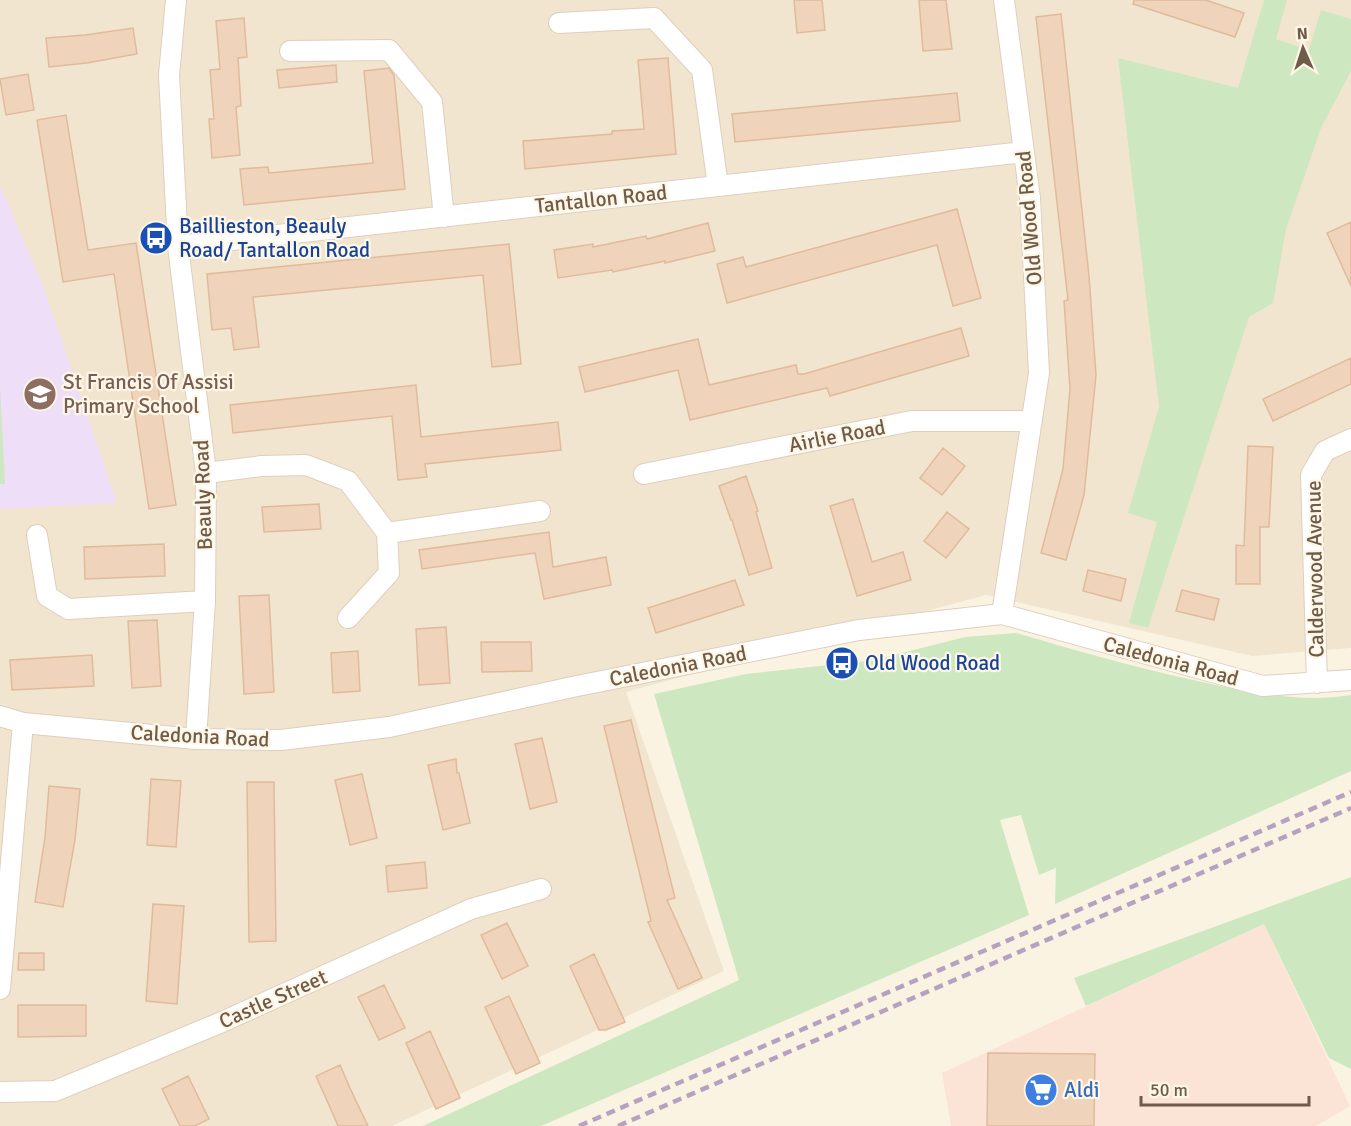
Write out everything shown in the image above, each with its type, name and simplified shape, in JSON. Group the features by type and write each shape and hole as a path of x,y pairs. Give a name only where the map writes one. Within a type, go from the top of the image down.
{"street":[{"name":"Beauly Road","path":"176,0 169,75 178,246 206,473 205,601 196,739"},
{"name":"Old Wood Road","path":"1002,614 1039,373 1030,198 1004,0"},
{"path":"559,23 654,18 702,70 718,186"},
{"path":"290,51 389,50 432,102 444,217"},
{"name":"Tantallon Road","path":"178,246 1024,152"},
{"name":"Airlie Road","path":"644,474 912,421 1032,421"},
{"name":"Calderwood Avenue","path":"1317,683 1311,475 1326,451 1351,439"},
{"path":"206,473 262,466 306,465 348,481 387,533 389,573 348,618"},
{"path":"387,533 540,511"},
{"path":"37,535 46,596 68,609 205,601"},
{"name":"Caledonia Road","path":"0,716 23,723 196,739 281,740 389,727 577,686 859,630 1002,614 1263,686 1351,680"},
{"path":"0,988 23,723"},
{"name":"Castle Street","path":"0,1092 55,1091 222,1023 471,909 541,889"}],"shaded area":[{"path":"0,0 1351,0 1351,648 1252,656 986,595 626,692 724,971 392,1126 0,1126"},
{"name":"St Francis Of Assisi Primary School","path":"0,185 43,286 117,503 0,509"},
{"path":"1264,924 1350,1106 1316,1126 951,1126 942,1073"}],"green space":[{"path":"1264,0 1287,0 1276,39 1309,50 1321,10 1351,19 1351,71 1321,128 1286,229 1273,303 1249,317 1148,628 1129,623 1157,522 1128,513 1159,407 1118,58 1238,88"},
{"path":"0,388 5,484 0,484"},
{"path":"1016,633 1148,670 1252,692 1312,698 1351,695 1351,771 1055,904 1056,868 1039,875 1021,815 1000,820 1029,915 541,1126 423,1126 739,980 654,694 746,674 874,660 965,637"},
{"path":"1351,877 1351,1069 1329,1058 1264,924 1086,1006 1074,978"}],"building":[{"path":"794,0 822,0 825,30 797,33"},
{"path":"919,0 946,0 952,49 923,51"},
{"path":"1134,0 1206,0 1244,13 1235,37 1133,4"},
{"path":"1061,14 1089,276 1096,375 1084,495 1066,560 1041,553 1063,469 1070,389 1064,301 1068,300 1036,17"},
{"path":"244,18 247,57 238,58 241,106 236,107 240,155 212,158 209,119 214,119 210,70 220,69 216,21"},
{"path":"133,28 137,54 49,67 46,38"},
{"path":"668,58 676,154 525,169 523,141 612,134 612,131 644,129 638,60"},
{"path":"336,65 337,82 279,88 277,70"},
{"path":"389,68 394,75 405,189 244,205 240,169 268,167 269,173 373,163 364,71"},
{"path":"28,74 34,110 6,115 0,79"},
{"path":"957,93 960,121 735,142 732,114"},
{"path":"66,115 88,250 136,243 176,505 149,509 114,274 63,282 37,120"},
{"path":"957,209 981,298 953,306 937,245 727,303 717,264 743,257 746,267"},
{"path":"1351,222 1351,286 1327,233"},
{"path":"708,223 715,251 613,272 612,270 558,278 554,250 593,244 593,247 646,236 647,239"},
{"path":"509,244 521,364 492,367 483,275 253,297 259,347 234,350 231,328 212,330 207,274"},
{"path":"961,328 969,356 830,396 827,388 690,420 678,370 585,392 579,367 698,339 709,385 796,365 798,374 804,374"},
{"path":"1351,358 1351,384 1273,421 1263,399"},
{"path":"416,385 421,437 558,422 561,450 425,464 427,477 398,480 392,416 233,433 230,405"},
{"path":"1248,446 1273,447 1269,527 1260,527 1260,584 1236,584 1236,545 1244,546"},
{"path":"943,448 965,466 942,495 920,478"},
{"path":"746,476 758,511 756,512 772,568 749,575 719,486"},
{"path":"853,499 872,562 903,552 911,580 857,596 830,506"},
{"path":"319,504 321,529 264,532 262,507"},
{"path":"947,512 969,529 946,558 924,541"},
{"path":"549,532 553,567 606,557 611,585 544,599 535,553 422,569 419,550"},
{"path":"164,544 165,576 85,579 84,547"},
{"path":"1088,570 1126,579 1121,601 1083,591"},
{"path":"735,580 744,605 656,633 648,608"},
{"path":"1182,590 1219,599 1214,620 1176,611"},
{"path":"269,595 274,692 244,694 239,596"},
{"path":"157,620 161,686 132,688 128,621"},
{"path":"446,627 450,683 419,685 416,629"},
{"path":"481,642 531,642 532,671 482,672"},
{"path":"358,651 360,691 333,693 331,653"},
{"path":"92,655 94,686 12,690 10,660"},
{"path":"631,720 675,898 667,900 702,978 678,989 648,922 651,921 604,726"},
{"path":"542,738 557,802 530,809 515,744"},
{"path":"456,759 457,773 459,773 470,823 443,830 428,765"},
{"path":"362,774 377,838 350,845 335,780"},
{"path":"151,779 181,781 176,847 147,845"},
{"path":"247,782 274,782 276,941 249,942"},
{"path":"49,786 80,789 75,840 63,907 35,902 45,837"},
{"path":"425,862 427,888 388,892 386,866"},
{"path":"153,904 184,906 177,1004 146,1001"},
{"path":"507,923 528,966 502,979 481,935"},
{"path":"19,953 44,953 44,970 18,970"},
{"path":"594,954 625,1022 606,1030 599,1030 570,966"},
{"path":"384,985 405,1028 379,1040 358,997"},
{"path":"509,996 540,1063 516,1074 485,1007"},
{"path":"18,1005 86,1005 86,1036 18,1037"},
{"path":"430,1031 460,1098 436,1109 406,1043"},
{"name":"Aldi","path":"988,1053 1095,1054 1094,1126 987,1126"},
{"path":"340,1065 368,1126 338,1126 316,1076"},
{"path":"188,1076 209,1119 195,1126 180,1126 162,1089"}],"railway":[{"path":"579,1126 1351,792"},
{"path":"618,1126 1351,808"}],"place":[{"name":"Baillieston, Beauly Road/ Tantallon Road","path":"156,238"},
{"name":"St Francis Of Assisi Primary School","path":"40,394"},
{"name":"Old Wood Road","path":"842,663"},
{"name":"Aldi","path":"1041,1090"}]}
